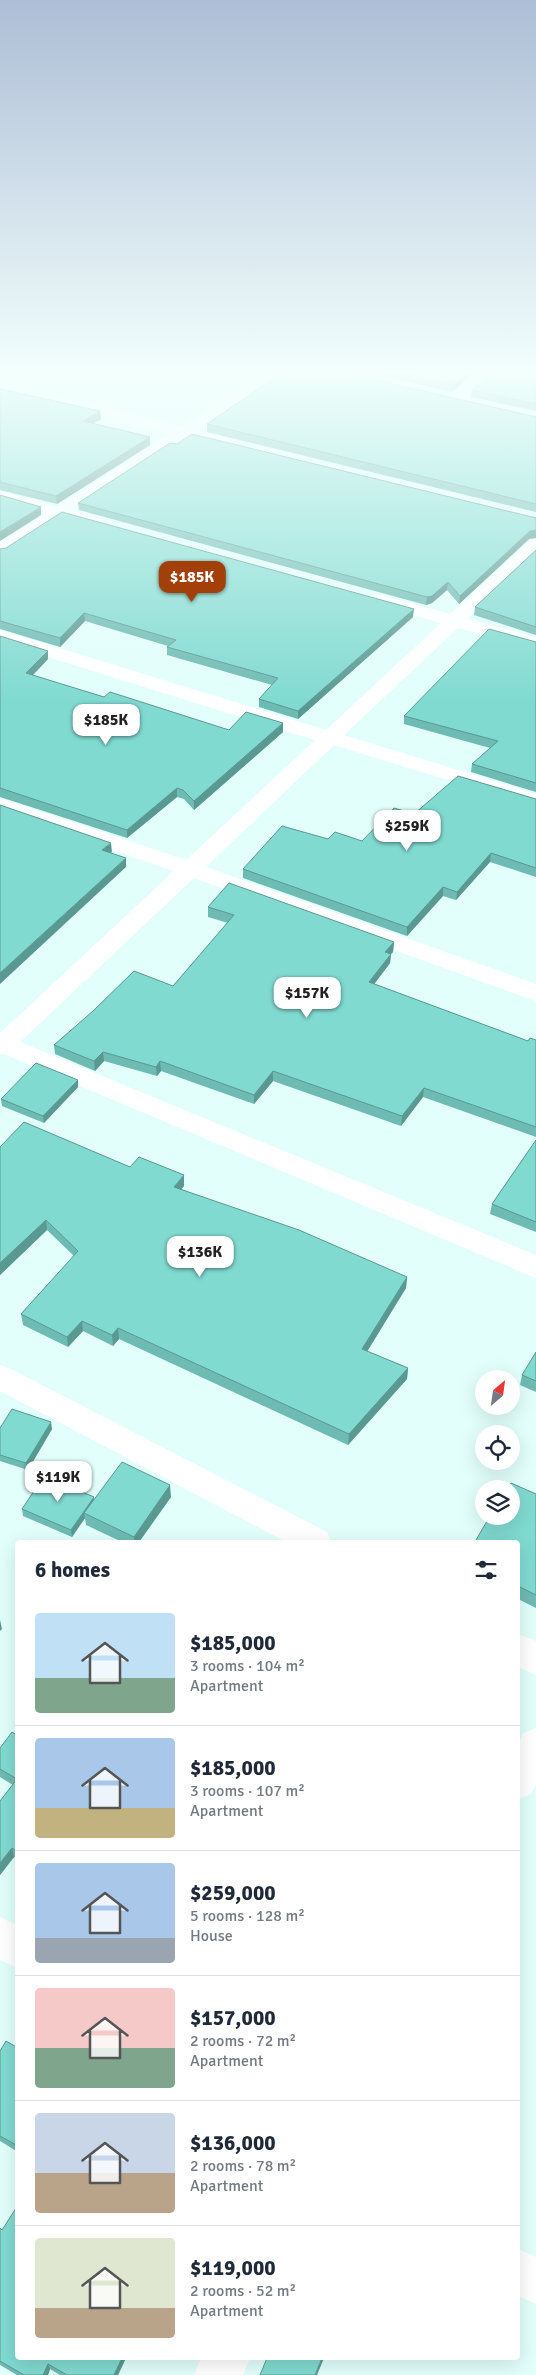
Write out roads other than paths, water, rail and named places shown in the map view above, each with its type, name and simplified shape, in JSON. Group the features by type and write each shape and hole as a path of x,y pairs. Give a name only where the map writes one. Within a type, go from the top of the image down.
{"street":[{"path":"0,551 112,481"},
{"path":"0,496 109,527"},
{"path":"536,544 1,1045 536,1267"},
{"path":"357,594 536,643"},
{"path":"0,636 536,802"},
{"path":"0,804 191,869 536,994"},
{"path":"0,1377 311,1540"},
{"path":"520,1650 536,1659"},
{"path":"520,1778 536,1745"},
{"path":"0,1937 15,1947"},
{"path":"520,2272 536,2282"},
{"path":"217,2375 225,2360"}]}
